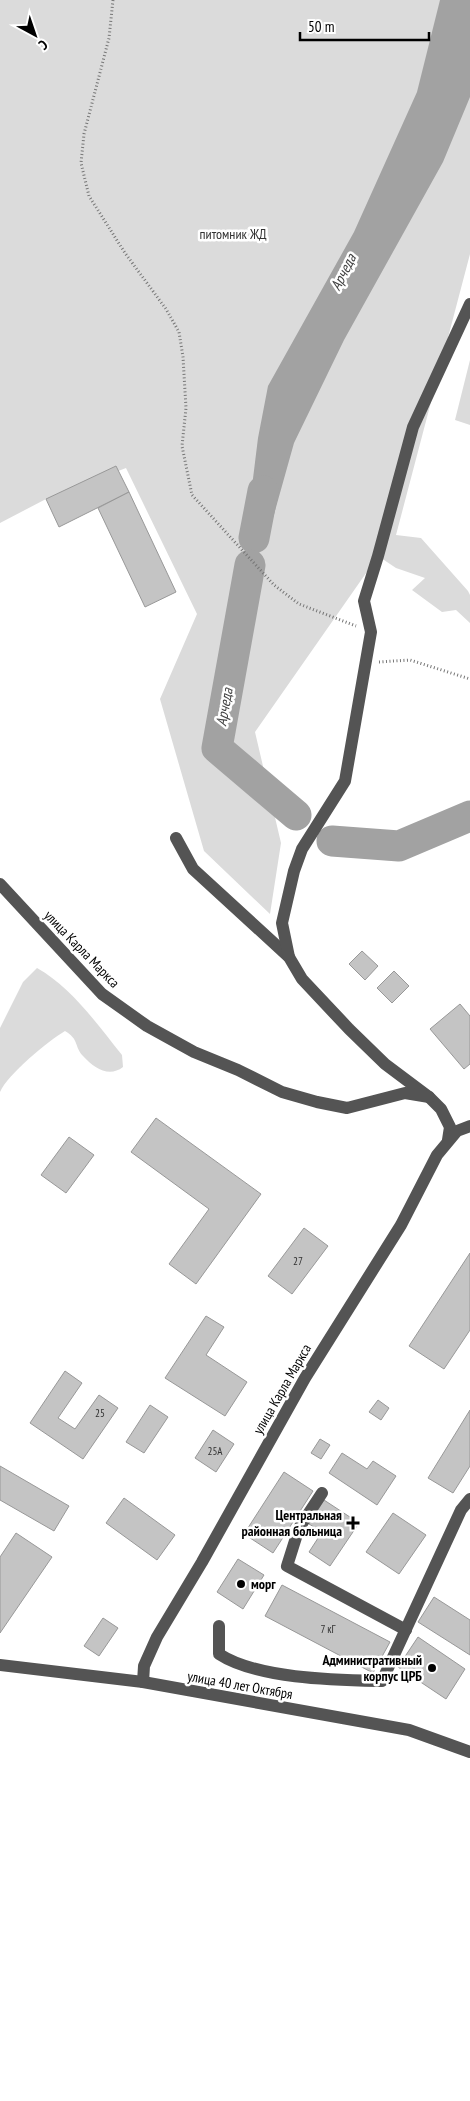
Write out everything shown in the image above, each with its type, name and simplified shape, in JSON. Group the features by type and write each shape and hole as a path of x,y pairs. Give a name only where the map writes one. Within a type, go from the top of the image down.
{"street":[{"path":"289,957 282,923 294,871 302,850 345,781 370,632 364,601 413,427 470,304"},
{"path":"176,838 193,869 289,957 302,979 355,1035 391,1069 430,1097 441,1109 450,1127 448,1140"},
{"name":"улица Карла Маркса","path":"0,884 102,994 147,1026 194,1052 238,1070 282,1092 347,1108 405,1093 430,1097"},
{"name":"улица Карла Маркса","path":"143,1682 144,1666 157,1637 202,1562 305,1378 401,1225 437,1155 457,1131 470,1126"},
{"path":"322,1493 299,1528 287,1566 406,1630"},
{"path":"219,1626 220,1654 233,1663 264,1670 344,1680 382,1681 461,1510 470,1499"},
{"name":"улица 40 лет Октября","path":"0,1665 143,1682 409,1730 470,1752"}],"path":[{"path":"114,0 109,38 84,134 81,163 89,196 125,253 166,309 179,332 183,357 186,408 182,446 192,496 274,586 299,604 370,632"},
{"path":"365,663 410,660 470,679"}],"green space":[{"name":"питомник ЖД","path":"0,0 470,0 470,254 396,535 421,538 468,591 470,595 470,623 456,610 442,612 412,590 425,578 396,568 378,556 255,732 281,843 270,914 204,851 160,699 197,614 126,468 46,499 0,523"},
{"path":"470,360 470,425 455,420"},
{"path":"37,968 62,986 83,1007 122,1055 123,1067 112,1072 97,1068 83,1056 72,1037 65,1031 20,1067 0,1092 0,1028 23,982"}],"water":[{"path":"440,0 470,0 470,97 443,162 344,340 294,443 266,543 247,527 258,438 268,386 354,232 417,92"}],"building":[{"path":"116,466 129,492 59,527 46,499"},
{"path":"129,492 176,592 145,607 98,508"},
{"path":"362,951 378,966 365,980 349,964"},
{"path":"394,971 409,986 392,1003 377,988"},
{"path":"460,1004 470,1016 470,1064 464,1069 430,1029"},
{"path":"156,1118 261,1194 196,1284 169,1264 209,1209 131,1152"},
{"path":"69,1137 94,1155 66,1193 41,1175"},
{"path":"304,1228 328,1246 292,1294 268,1276"},
{"path":"470,1253 470,1330 444,1369 409,1346"},
{"path":"206,1316 224,1327 206,1355 247,1382 225,1416 165,1378"},
{"path":"65,1371 82,1383 58,1418 75,1429 99,1395 118,1408 83,1459 30,1423"},
{"path":"378,1400 389,1408 381,1420 369,1412"},
{"path":"150,1405 168,1417 144,1453 126,1442"},
{"path":"470,1410 470,1466 453,1493 428,1478"},
{"path":"213,1430 234,1444 216,1472 195,1458"},
{"path":"320,1439 330,1445 321,1459 311,1453"},
{"path":"342,1453 367,1469 373,1461 396,1476 377,1505 329,1473"},
{"path":"0,1466 69,1506 54,1531 0,1500"},
{"path":"284,1472 313,1491 273,1553 244,1534"},
{"path":"124,1498 175,1535 157,1560 106,1523"},
{"path":"324,1500 359,1523 330,1566 309,1552 322,1532 309,1524"},
{"path":"393,1513 426,1535 399,1574 366,1552"},
{"path":"16,1533 52,1557 0,1633 0,1557"},
{"name":"морг","path":"238,1559 264,1575 243,1609 217,1592"},
{"path":"282,1585 390,1642 373,1673 265,1616"},
{"path":"434,1597 470,1620 470,1655 418,1622"},
{"path":"103,1618 118,1628 99,1656 84,1646"},
{"name":"Административный корпус ЦРБ","path":"418,1637 465,1669 446,1699 398,1667"}],"waterway":[{"name":"Арчеда","path":"254,538 263,491"},
{"name":"Арчеда","path":"250,565 217,748 296,815"},
{"name":"Арчеда","path":"332,841 399,846 470,816"}],"place":[{"name":"Центральная районная больница","path":"353,1523"},
{"name":"морг","path":"241,1584"},
{"name":"Административный корпус ЦРБ","path":"432,1668"}]}
